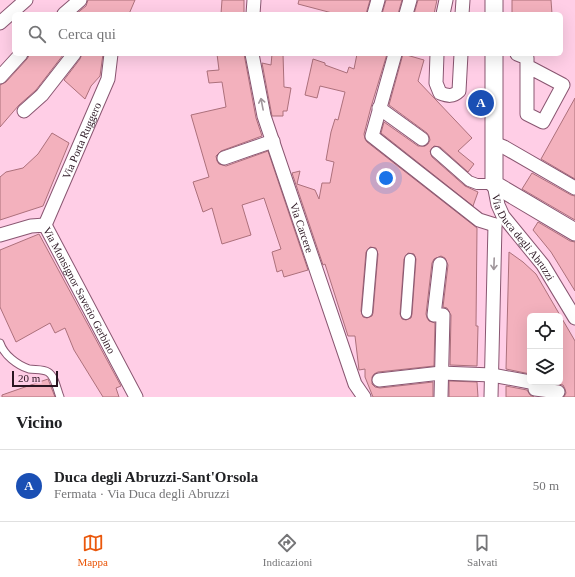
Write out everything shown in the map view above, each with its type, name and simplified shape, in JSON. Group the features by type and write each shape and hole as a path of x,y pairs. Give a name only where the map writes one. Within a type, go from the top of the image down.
{"street":[{"path":"12,12 26,0"},
{"path":"66,12 80,0"},
{"path":"253,12 254,0"},
{"path":"375,12 378,0"},
{"path":"407,12 410,0"},
{"path":"444,12 446,0"},
{"path":"462,12 463,0"},
{"path":"494,0 494,12"},
{"path":"0,23 12,12"},
{"path":"0,77 20,56"},
{"path":"24,111 42,95 72,56"},
{"name":"Via Porta Ruggero","path":"45,225 108,79 111,56"},
{"name":"Via Carcere","path":"252,56 264,116 355,384 364,397"},
{"path":"393,56 372,136 479,220 499,220 491,397"},
{"path":"437,56 436,83 440,93 448,96 455,95 459,91 461,56"},
{"name":"Via Duca degli Abruzzi","path":"494,56 494,184 499,220 543,265 575,318"},
{"path":"522,56 527,58 527,66"},
{"path":"379,108 422,139"},
{"path":"224,158 273,141"},
{"path":"494,143 504,147 575,188"},
{"path":"436,152 469,181 477,184 494,184 575,232"},
{"name":"Via Monsignor Saverio Gerbino","path":"0,236 31,226 45,225 136,397"},
{"path":"367,312 372,253"},
{"path":"406,314 410,259"},
{"path":"440,264 439,315 442,373 441,397"},
{"path":"378,380 442,373 492,376 558,392"}],"lane":[{"path":"0,343 8,356 18,364 29,369 48,372 52,377 60,397"}],"building":[{"path":"88,0 135,0 130,12 78,12 86,6"},
{"path":"222,0 244,0 244,12 221,12"},
{"path":"299,0 370,0 367,12 328,12 298,4"},
{"path":"386,0 402,0 399,12 383,12"},
{"path":"418,0 437,0 434,12 415,12"},
{"path":"512,0 551,0 552,12 512,12"},
{"path":"29,56 62,56 36,90 19,105 0,127 0,85 6,82"},
{"path":"81,56 103,56 100,76 91,86 85,99 64,80"},
{"path":"217,56 244,56 256,118 262,136 221,151 216,156 217,161 219,164 226,166 268,151 308,270 284,277 282,270 277,272 272,252 281,249 264,198 242,205 251,235 222,244 212,208 203,212 193,182 209,177 191,115 226,107 222,82 209,83 207,71 219,70"},
{"path":"272,56 283,56 284,87 291,88 287,111 283,111 283,116 272,116 262,63 271,65"},
{"path":"357,56 386,56 364,134 365,139 477,228 477,366 450,365 451,315 447,308 443,307 448,265 445,258 441,256 434,259 432,263 426,314 429,321 435,323 434,366 378,372 372,377 372,384 375,387 380,388 433,382 433,397 373,397 365,377 365,369 359,370 355,336 348,336 325,264 323,265 292,173 300,171 297,184 315,190 319,199 322,183 330,183 334,162 326,160 331,132 335,119 338,120 345,92 320,86 317,98 305,95 313,59 347,73 349,67 354,69","holes":["370,247 376,248 378,254 373,313 372,316 367,318 363,317 361,311 366,252","408,253 414,254 416,259 412,314 411,318 406,320 402,319 400,314 404,259"]},
{"path":"402,56 410,56 424,60 418,81 472,138 458,151 474,164 468,172 440,147 434,146 430,151 432,157 465,186 478,192 473,206 381,133 384,122 418,146 425,146 430,140 427,133 389,105"},
{"path":"575,98 575,179 541,159"},
{"path":"52,133 69,143 43,206 0,220 0,177 6,172 23,168 38,154"},
{"path":"532,173 575,196 575,220 522,189"},
{"path":"538,222 570,241 575,242 575,291 551,252 533,230"},
{"path":"39,234 121,386 116,388 119,397 103,397 74,350 65,328 55,333 50,323 16,342 0,307 0,250"},
{"path":"509,252 536,274 559,313 527,313 527,373 506,369"},
{"path":"563,320 575,341 575,397 564,397 566,393 563,385"},
{"path":"48,379 55,397 2,397 2,395"},
{"path":"449,381 477,382 478,397 449,397"},
{"path":"506,386 527,390 530,395 534,397 506,397"}],"place":[{"name":"Duca degli Abruzzi-Sant'Orsola","path":"481,103"}]}
